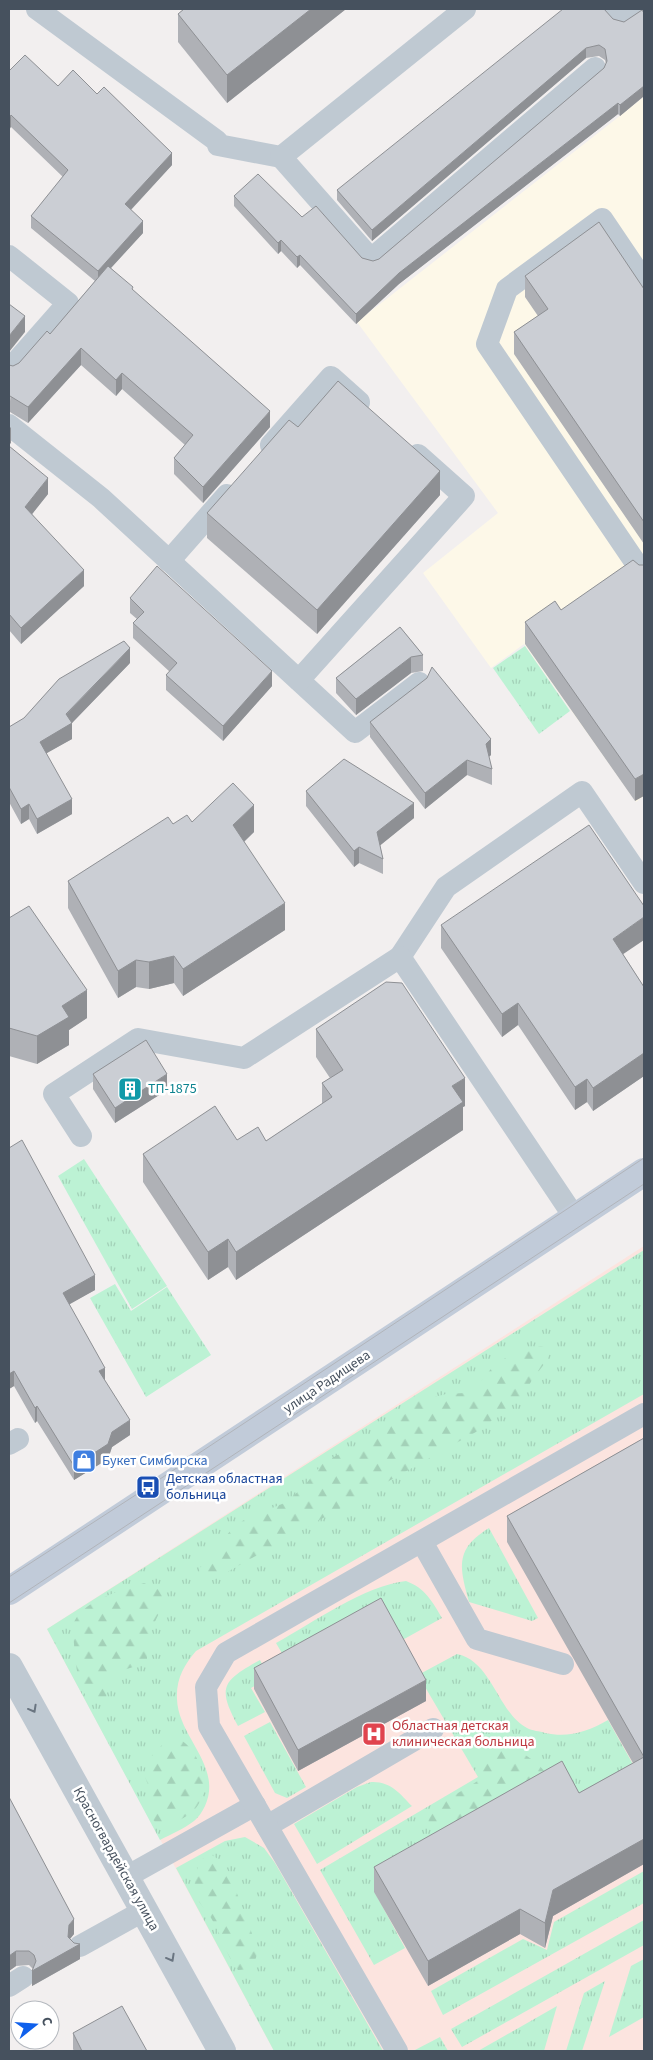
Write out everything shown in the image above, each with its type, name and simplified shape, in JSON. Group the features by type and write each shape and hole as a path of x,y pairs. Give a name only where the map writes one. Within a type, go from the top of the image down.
{"street":[{"name":"улица Радищева","path":"9,1591 644,1172"},
{"name":"Красногвардейская улица","path":"9,1666 222,2051"}],"lane":[{"path":"37,9 217,141 218,144 281,157 371,259 595,68"},
{"path":"281,157 465,9"},
{"path":"612,9 622,20 636,9"},
{"path":"644,281 602,219 508,288 487,344 644,575"},
{"path":"9,256 68,303 9,370"},
{"path":"259,459 332,377 376,416"},
{"path":"9,425 101,498 355,732 419,683"},
{"path":"298,680 464,496 405,443"},
{"path":"169,561 240,481"},
{"path":"81,1136 54,1094 138,1039 244,1058 400,958 446,887 582,792 644,884"},
{"path":"400,958 575,1218"},
{"path":"397,2051 209,1726 206,1686 226,1654 644,1414"},
{"path":"422,1542 477,1639 563,1664"},
{"path":"267,1826 432,1729"},
{"path":"126,1877 255,1806"},
{"path":"80,1946 145,1910"}],"shaded area":[{"path":"644,97 644,796 636,802 524,644 491,668 423,573 498,513 357,322"},
{"name":"Областная детская клиническая больница","path":"644,1246 644,2051 274,2051 47,1629"}],"green space":[{"path":"525,646 570,711 539,734 493,668"},
{"path":"84,1159 167,1286 132,1309 58,1176"},
{"path":"644,1250 644,1394 196,1651 182,1673 178,1685 177,1699 179,1713 184,1726 204,1765 209,1791 205,1806 196,1819 160,1840 47,1629"},
{"path":"115,1284 131,1311 167,1287 211,1355 146,1397 90,1298"},
{"path":"541,1346 549,1349 548,1359 524,1394 483,1428 213,1580 203,1579 199,1569 231,1530 245,1519 287,1502 305,1485 323,1463 385,1429 404,1415 415,1402 446,1394 465,1393 477,1386 495,1364 518,1351"},
{"path":"489,1528 538,1618 532,1621 469,1602 463,1578 462,1559 470,1543"},
{"path":"406,1581 423,1591 442,1618 397,1643 290,1667 276,1643 356,1597 390,1584"},
{"path":"144,1583 162,1591 163,1605 147,1638 147,1659 116,1675 108,1687 106,1699 97,1702 90,1700 84,1693 77,1673 72,1630 74,1622 87,1607 96,1601 105,1596"},
{"path":"457,1654 479,1666 509,1711 517,1721 529,1729 562,1735 585,1731 608,1720 643,1782 580,1817 562,1786 374,1891 405,1948 374,1965 320,1870 478,1777 418,1675"},
{"path":"260,1660 269,1678 251,1688 265,1712 238,1726 227,1702 227,1686 238,1674"},
{"path":"270,1722 306,1787 287,1798 275,1793 244,1736"},
{"path":"172,1737 181,1740 189,1746 195,1755 203,1775 202,1796 198,1805 187,1816 169,1825 162,1826 158,1825 152,1817 150,1810 151,1794 145,1771 150,1759"},
{"path":"495,1740 522,1753 545,1772 443,1836 431,1828 428,1820 440,1805 481,1778 481,1746 488,1741"},
{"path":"371,1782 390,1786 412,1806 317,1864 294,1824 357,1787"},
{"path":"245,1837 264,1848 275,1863 383,2051 274,2051 176,1868 225,1841"},
{"path":"212,1855 222,1862 229,1872 258,1950 256,1959 247,1969 238,1970 234,1965 215,1925 196,1895 195,1881 200,1861"},
{"path":"644,1871 644,1903 443,2015 431,1991 523,1939 547,1950 554,1922"},
{"path":"644,1920 644,1945 462,2047 451,2029"},
{"path":"644,1959 644,2017 609,2037 631,1966"},
{"path":"605,1981 582,2051 566,2051 584,1993"},
{"path":"557,2006 544,2051 478,2051"},
{"path":"440,2037 448,2051 413,2051"}],"building":[{"path":"184,9 311,9 227,75 178,14"},
{"path":"563,9 604,9 613,19 624,22 642,10 644,13 644,86 620,105 618,103 399,273 356,314 300,255 297,257 281,240 278,243 234,196 258,174 302,217 316,206 362,258 373,261 379,259 604,68 607,61 605,49 599,45 586,48 372,230 337,190"},
{"path":"25,55 58,86 73,70 97,94 104,87 172,153 125,204 143,221 98,271 31,216 68,170 11,115 9,118 9,71"},
{"path":"599,222 644,289 644,522 514,332 548,309 525,276"},
{"path":"108,266 270,411 203,487 174,458 193,435 122,373 116,380 81,348 28,407 9,397 9,365 13,366 19,363 47,331 50,334"},
{"path":"9,304 25,316 9,336"},
{"path":"338,381 440,471 317,610 207,513 289,420 298,427"},
{"path":"9,446 48,478 25,507 84,570 21,628 9,614"},
{"path":"633,560 639,565 644,565 644,774 635,779 525,622 555,601 561,610"},
{"path":"157,566 272,671 223,726 166,675 177,663 133,623 144,612 130,598"},
{"path":"400,627 423,655 411,657 356,699 336,678"},
{"path":"124,641 130,648 66,714 72,723 40,742 72,799 37,819 29,804 21,809 9,787 9,727 24,718 59,679"},
{"path":"432,667 491,739 486,744 492,769 467,760 425,793 370,722 427,678"},
{"path":"344,759 414,803 377,832 383,859 359,847 354,851 306,791"},
{"path":"233,783 254,805 233,825 285,903 183,969 174,956 149,962 136,960 118,971 68,881 168,817 173,824 187,815 192,822"},
{"path":"589,825 644,906 644,917 613,939 644,987 644,1053 593,1088 587,1079 575,1087 518,1003 502,1014 441,925"},
{"path":"29,906 87,990 62,1006 69,1017 37,1036 9,1028 9,918"},
{"path":"386,982 402,983 465,1078 452,1086 463,1102 236,1252 228,1239 208,1252 143,1154 215,1106 237,1140 258,1127 266,1141 332,1097 322,1083 343,1070 316,1029"},
{"path":"146,1040 167,1074 115,1108 93,1074"},
{"path":"22,1140 95,1275 63,1293 105,1368 99,1371 130,1420 112,1432 108,1444 74,1466 37,1406 35,1408 14,1371 9,1374 9,1148"},
{"path":"644,1438 644,1757 507,1516"},
{"path":"381,1598 426,1680 298,1750 254,1668"},
{"path":"644,1757 644,1839 553,1890 545,1923 520,1909 428,1961 374,1867 562,1761 579,1793"},
{"path":"9,1797 74,1919 69,1925 68,1937 74,1943 80,1944 32,1971 36,1961 34,1955 29,1951 16,1951 9,1956"},
{"path":"122,2006 147,2051 82,2051 73,2033"}],"tram line":[{"path":"9,1577 644,1158"},
{"path":"9,1603 644,1184"}],"place":[{"name":"ТП-1875","path":"130,1089"},
{"name":"Букет Симбирска","path":"84,1461"},
{"name":"Детская областная больница","path":"148,1487"},
{"name":"Областная детская клиническая больница","path":"374,1734"}]}
